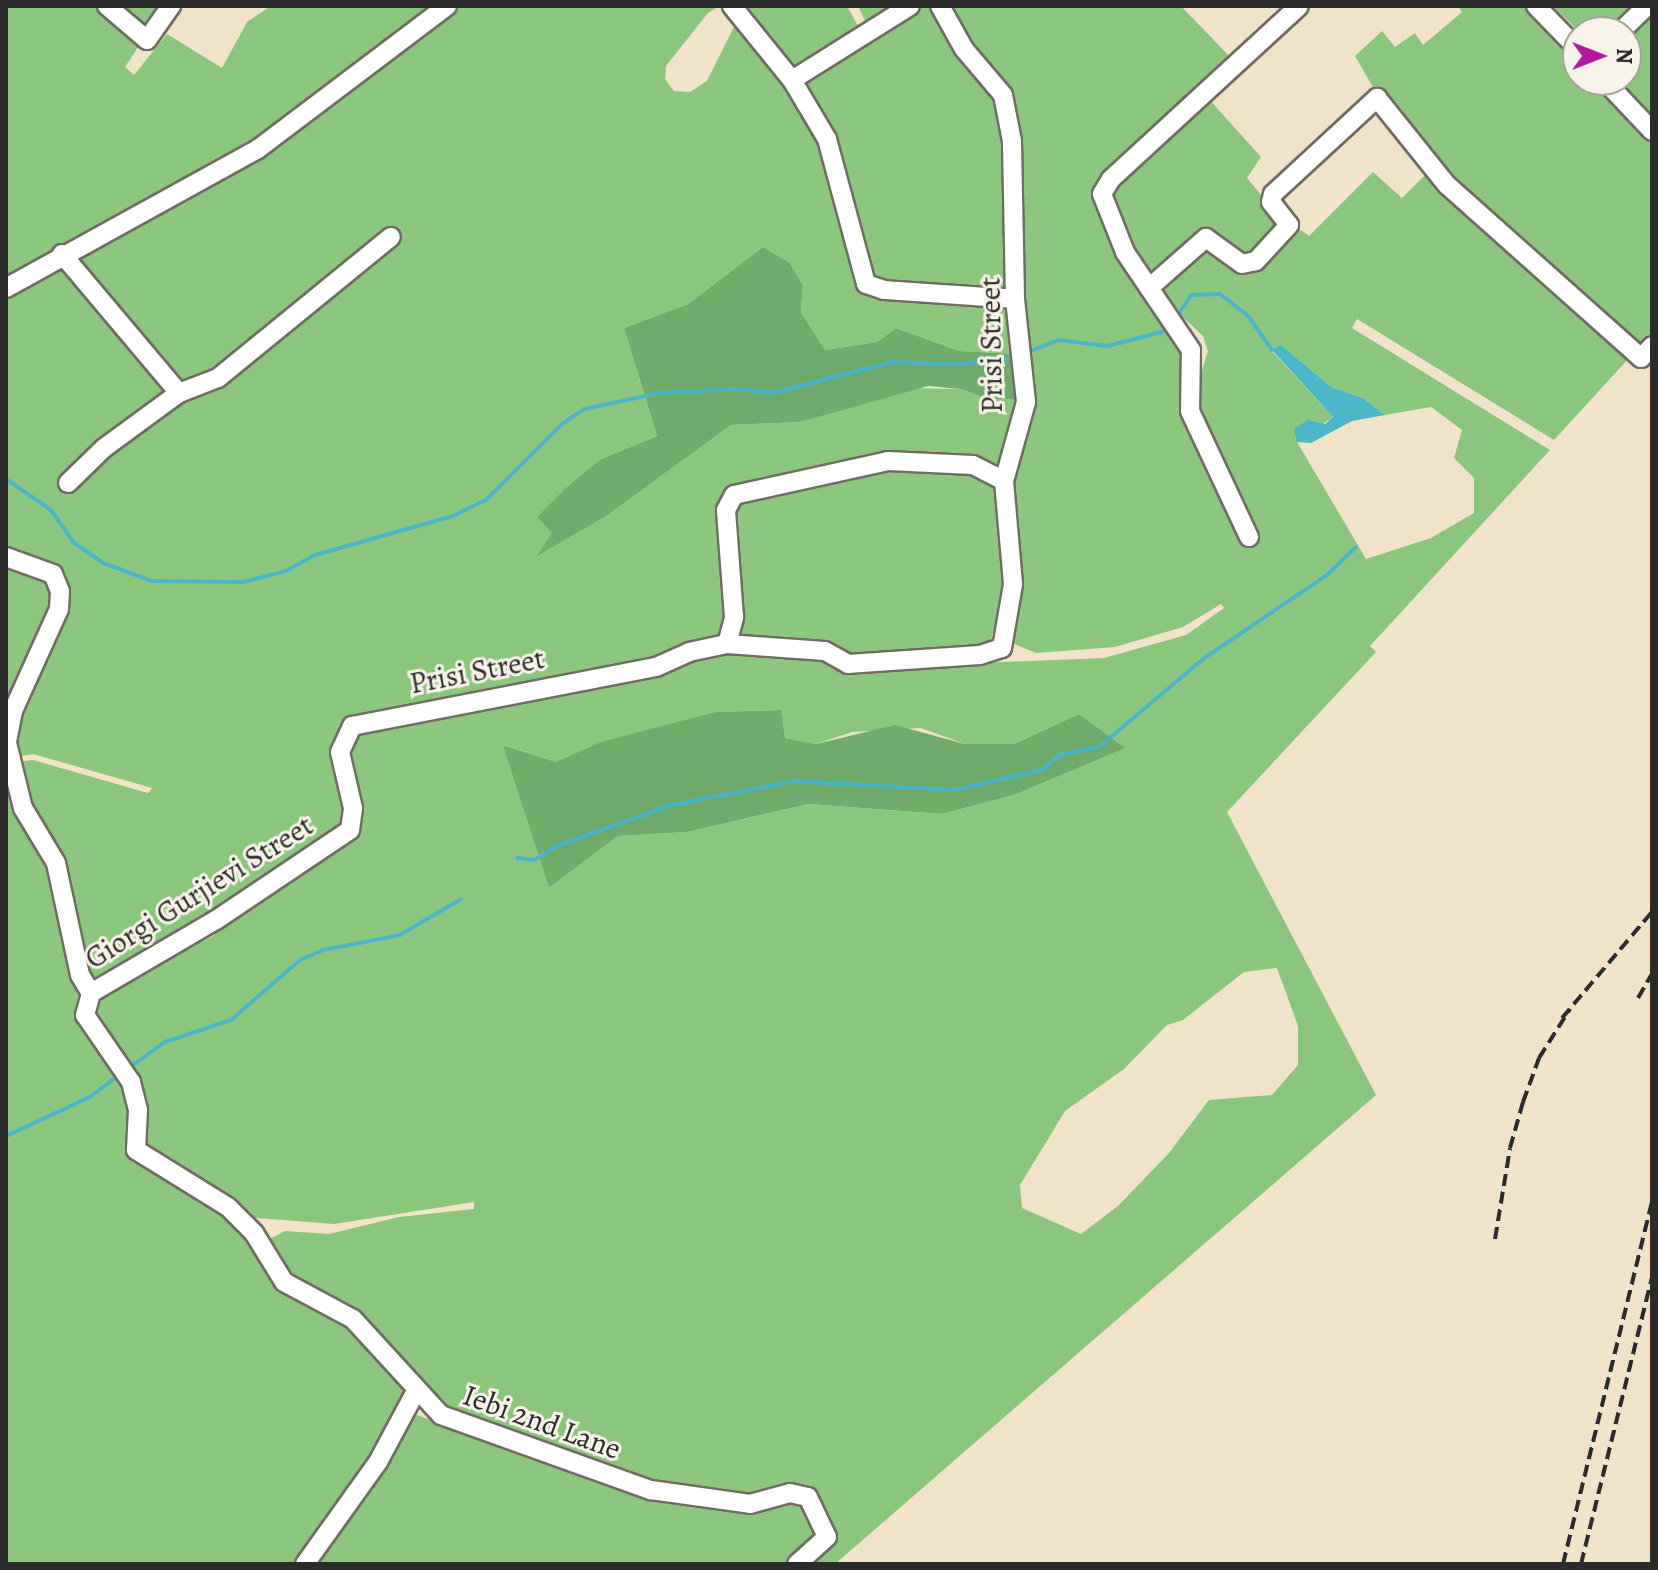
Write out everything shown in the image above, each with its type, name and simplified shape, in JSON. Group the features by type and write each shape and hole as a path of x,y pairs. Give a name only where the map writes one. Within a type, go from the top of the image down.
{"street":[{"path":"107,6 143,39 151,39 171,6"},
{"path":"6,288 62,254 258,149 447,6"},
{"path":"732,6 792,80 827,139 866,284 884,290 1015,299"},
{"path":"792,80 910,6"},
{"name":"Prisi Street","path":"344,736 352,726 388,716 656,667 689,652 727,644 825,651 848,664 980,655 1002,648 1013,584 1004,481 1026,402 1015,299 1016,188 1009,112 1003,95 964,49 940,6"},
{"path":"1249,537 1190,411 1191,350 1125,252 1102,194 1111,179 1299,6"},
{"path":"1536,6 1562,33"},
{"path":"1619,96 1652,131"},
{"path":"1149,288 1206,238 1242,264 1256,261 1289,225 1271,202 1273,194 1377,98 1447,185 1641,358 1652,346"},
{"path":"68,483 104,448 179,393 218,378 391,237"},
{"path":"62,254 179,393"},
{"path":"727,644 734,617 726,510 734,495 888,461 973,465 1004,481"},
{"name":"Giorgi Gurjievi Street","path":"6,557 53,574 60,591 59,609 13,711 7,743 23,808 56,863 80,975 91,993 216,920 350,830 353,808 340,752 344,736"},
{"name":"Iebi 2nd Lane","path":"91,993 85,1015 131,1082 138,1110 136,1150 228,1207 244,1223 284,1282 353,1319 441,1415 651,1490 750,1504 790,1493 808,1497 827,1537 797,1564"},
{"path":"305,1564 378,1462 416,1391"}],"green space":[{"path":"6,6 165,6 125,67 134,75 167,34 222,68 247,22 271,6 439,6 258,146 6,282"},
{"path":"457,6 720,6 708,13 666,66 665,79 674,91 690,92 707,81 738,19 788,83 824,145 854,280 865,291 1005,305 1013,312 1017,354 959,351 896,328 877,342 825,350 801,312 803,285 789,262 763,247 688,304 624,328 657,436 601,459 537,517 605,516 731,425 800,422 907,388 961,389 987,399 1021,399 1003,468 880,452 733,489 726,635 657,664 342,726 350,824 201,925 97,982 86,970 15,762 33,760 148,793 152,788 33,754 16,757 14,733 65,593 6,553 6,294 52,267 64,267 182,397 219,381 390,250 383,242 223,368 192,381 175,377 74,254 263,151 374,74"},
{"path":"737,6 847,6 859,28 794,69"},
{"path":"858,6 899,6 867,25"},
{"path":"920,6 934,6 1000,100 1012,281 1005,293 871,281 802,86 803,79"},
{"path":"947,6 1181,6 1233,60 1096,191 1103,221 1128,268 1171,325 1184,356 1181,394 1192,437 1197,386 1208,351 1203,336 1154,290 1199,248 1264,264 1301,230 1309,236 1373,172 1402,198 1429,171 1630,357 1554,440 1357,319 1352,328 1550,450 1370,646 1376,652 1227,812 1376,1095 835,1564 807,1564 832,1542 814,1494 751,1500 652,1485 442,1411 279,1266 267,1240 285,1231 329,1234 399,1217 474,1209 474,1202 334,1224 244,1217 143,1149 142,1107 93,1013 96,995 215,935 215,925 351,837 347,755 353,736 369,725 730,648 825,654 849,668 1104,658 1186,635 1224,608 1221,604 1183,627 1115,647 1036,653 1012,643 1012,478 1021,450 1016,118","holes":["1285,349 1331,387 1363,398 1385,415 1431,407 1462,430 1454,458 1474,478 1474,513 1431,538 1366,559 1297,442 1333,417 1272,351","780,710 785,738 816,744 852,732 921,728 965,744 1014,744 1079,714 1126,748 1014,795 942,814 809,804 687,832 618,836 549,888 504,745 556,762 716,712","1277,968 1298,1026 1298,1065 1272,1095 1209,1100 1169,1153 1118,1206 1081,1234 1022,1208 1020,1185 1065,1111 1124,1069 1167,1025 1183,1020 1244,972"]},
{"path":"1458,6 1529,6 1562,40 1562,96 1610,96 1652,142 1652,337 1647,342 1636,344 1456,187 1377,94 1355,56 1382,31 1395,47 1415,33 1423,45 1462,12"},
{"path":"1552,6 1638,6 1627,16 1563,16"},
{"path":"1652,13 1652,120 1630,96 1642,96 1642,23"},
{"path":"1208,98 1261,157 1247,178 1282,220 1251,260 1217,239 1150,277 1111,213 1107,195"},
{"path":"763,247 789,262 803,285 801,312 825,350 877,342 896,328 959,351 1017,354 1021,399 987,399 961,389 928,386 800,422 731,425 606,516 537,556 552,533 537,517 565,489 601,459 657,436 624,328 688,304"},
{"path":"875,466 983,473 999,488 1009,573 990,644 981,652 854,660 735,639 734,505 739,498"},
{"path":"6,561 47,579 54,590 54,611 6,726"},
{"path":"781,710 785,738 816,744 895,725 965,744 1014,744 1079,714 1126,748 1014,795 942,814 809,804 687,832 618,836 549,888 503,745 556,762 601,742 716,712"},
{"path":"6,762 52,867 82,1015 126,1086 133,1114 129,1148 138,1164 242,1227 279,1284 347,1321 401,1383 405,1396 381,1442 299,1564 6,1564"},
{"path":"414,1414 631,1489 803,1502 821,1538 791,1564 309,1564 404,1416"}],"water":[{"path":"1281,345 1331,387 1363,398 1385,415 1352,421 1311,443 1297,442 1294,429 1308,420 1325,424 1333,417 1272,350"}],"waterway":[{"path":"1180,312 1191,295 1220,294 1249,317 1272,350"},
{"path":"1033,350 1059,340 1108,346 1165,331"},
{"path":"6,479 51,510 73,542 103,563 152,581 243,582 286,571 315,555 453,516 486,500 562,424 584,409 660,393 737,389 773,393 892,362 960,364 1008,358"},
{"path":"517,858 534,860 559,845 672,805 794,781 954,790 1042,770 1059,755 1099,747 1203,659 1327,575 1356,547"},
{"path":"133,1065 165,1042 231,1020 300,960 323,950 400,935 461,899"},
{"path":"6,1136 90,1097 115,1078"}],"railway":[{"path":"1562,1018 1652,912"},
{"path":"1638,998 1652,974"},
{"path":"1495,1239 1510,1148 1523,1102 1539,1058 1570,1009"},
{"path":"1563,1564 1652,1202"},
{"path":"1581,1564 1652,1277"}]}
